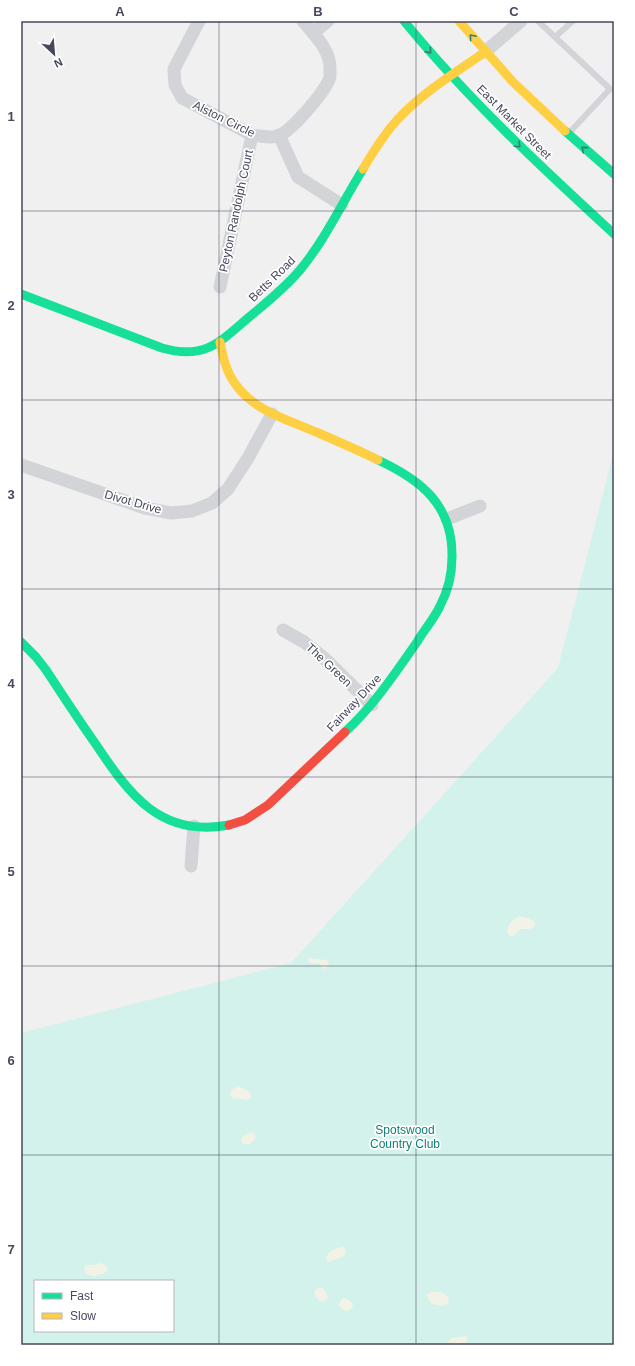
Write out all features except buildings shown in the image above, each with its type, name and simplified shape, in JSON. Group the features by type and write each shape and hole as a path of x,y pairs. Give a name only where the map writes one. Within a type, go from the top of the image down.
{"main road":[{"path":"400,21 412,31"},
{"name":"East Market Street","path":"404,21 450,76 511,138 614,234"},
{"path":"459,21 485,52 529,98 614,174"},
{"name":"Betts Road","path":"21,294 142,341 175,352 187,353 205,350 229,336 307,262 376,147 389,130 431,89 485,52"},
{"name":"Fairway Drive","path":"21,642 46,670 130,794 149,809 164,818 181,824 194,826 226,825 243,820 265,808 350,728 372,705 388,685 442,603 448,587 452,568 451,534 447,519 441,508 432,497 418,484 392,466 272,414 251,401 233,381 226,367 220,342"}],"street":[{"name":"Alston Circle","path":"199,21 174,69 176,85 182,98 252,135 265,137 279,135"},
{"path":"302,21 323,45 328,55 330,78 319,95 296,123 279,135 298,177 342,205"},
{"path":"313,33 328,21"},
{"path":"485,52 521,21"},
{"name":"Peyton Randolph Court","path":"220,288 252,135"},
{"name":"Divot Drive","path":"21,465 145,508 171,512 192,511 212,503 228,489 248,458 272,414"},
{"path":"447,519 480,506"},
{"name":"The Green","path":"283,630 304,642 323,657 372,705"},
{"path":"191,866 194,826"}],"lane":[{"path":"538,21 610,89 568,134"},
{"path":"555,37 572,21"}],"green space":[{"name":"Spotswood Country Club","path":"614,456 614,1345 21,1345 21,1033 291,963 558,668"}],"sand":[{"path":"518,917 525,917 532,920 535,923 534,927 530,929 520,929 513,936 510,936 507,932 508,927 512,921"},
{"path":"309,958 327,960 329,964 327,968 323,969 320,964 309,963"},
{"path":"238,1086 250,1092 251,1097 248,1100 233,1098 230,1096 231,1090"},
{"path":"251,1132 256,1136 255,1140 249,1144 243,1144 241,1140 242,1137"},
{"path":"341,1247 346,1250 344,1256 329,1262 326,1260 329,1253"},
{"path":"101,1263 106,1265 108,1269 104,1274 93,1276 85,1273 84,1269 86,1265"},
{"path":"317,1288 322,1288 326,1292 328,1298 326,1301 321,1302 316,1297 314,1292"},
{"path":"431,1292 445,1294 449,1302 448,1304 443,1306 432,1304 427,1295"},
{"path":"343,1298 350,1301 353,1305 353,1307 348,1311 339,1306 340,1301"},
{"path":"466,1336 468,1340 463,1345 448,1345 451,1338"}],"traffic: fast":[{"path":"404,21 428,50 479,105 614,234"},
{"path":"565,131 614,174"},
{"path":"21,294 162,348 189,352 210,347 228,335 268,301 300,270 325,234 363,169"},
{"path":"345,732 383,689 438,611 449,582 451,570 451,539 447,523 432,496 408,476 378,460"},
{"path":"21,642 46,670 108,762 134,795 149,808 165,818 184,825 205,827 229,825"}],"traffic: slow":[{"path":"459,21 513,82 565,131"},
{"path":"363,169 383,137 408,109 440,83 485,52"},
{"path":"220,342 227,370 236,385 253,402 283,419 340,442 378,460"}],"traffic: jam":[{"path":"229,825 245,820 268,805 345,732"}]}
